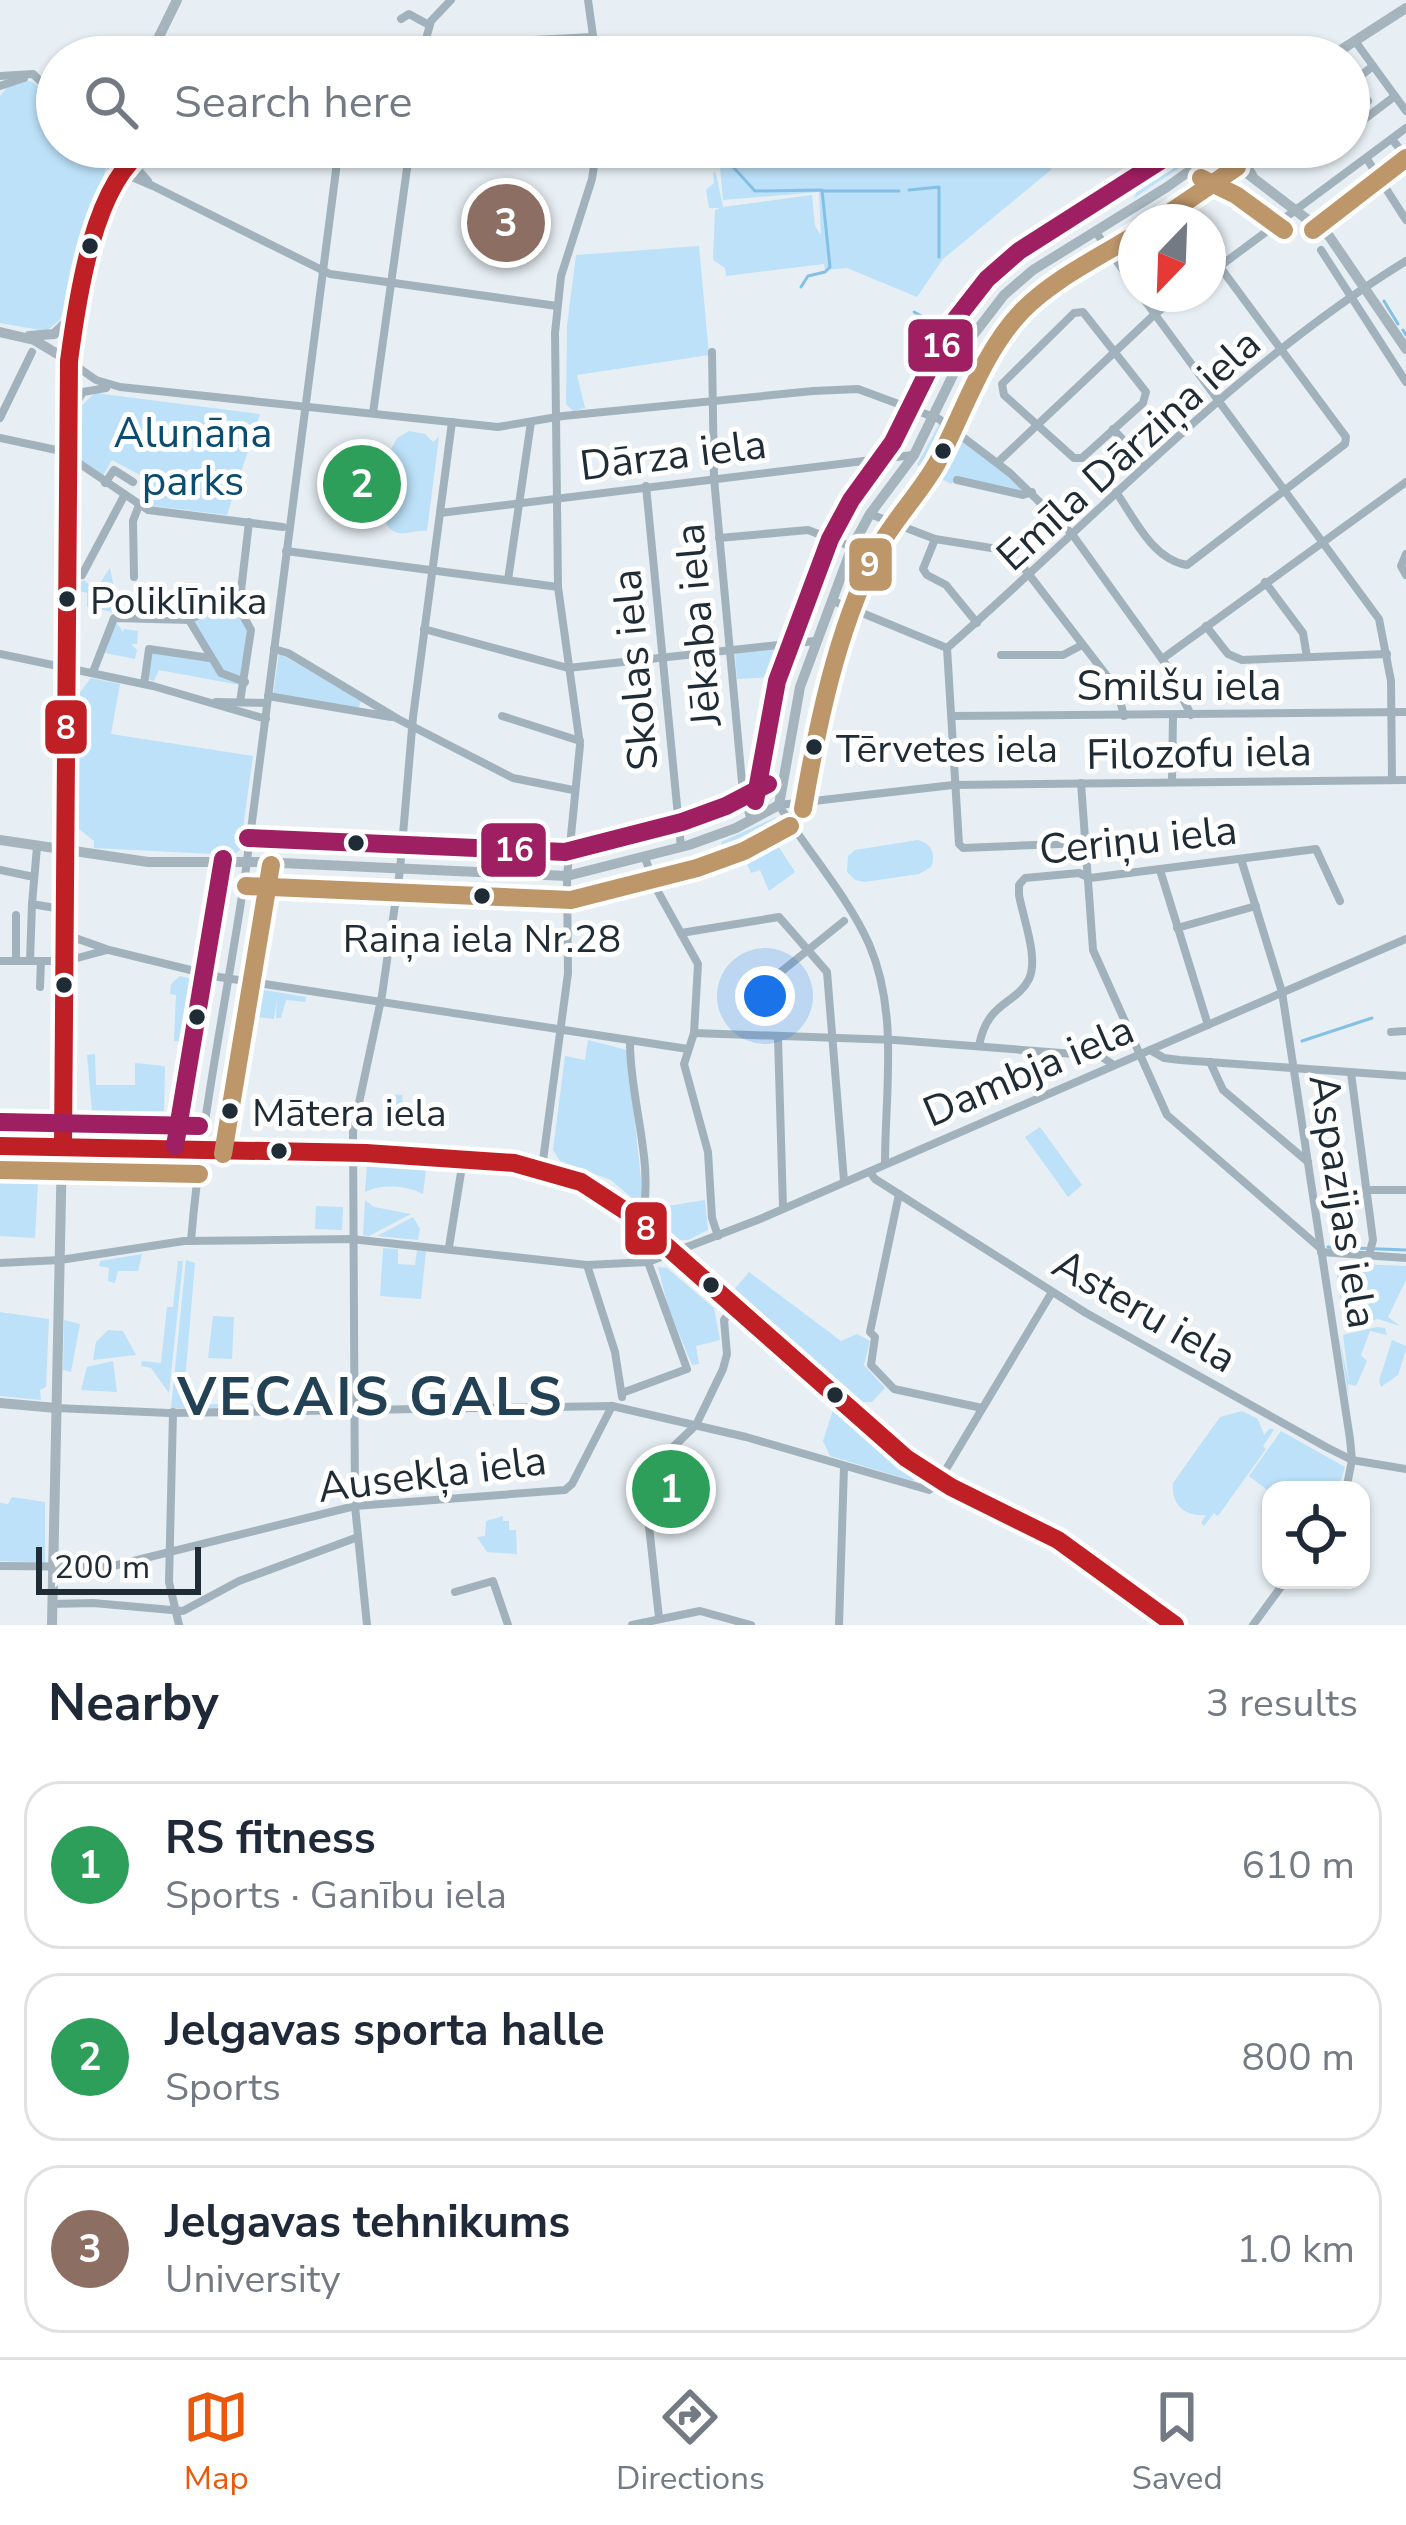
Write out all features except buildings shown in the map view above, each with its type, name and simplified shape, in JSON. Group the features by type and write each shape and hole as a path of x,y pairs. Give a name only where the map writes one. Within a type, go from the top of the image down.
{"main road":[{"path":"161,36 177,0"},
{"path":"1360,36 1406,8"},
{"path":"109,201 112,168"},
{"path":"52,1625 68,910 69,361 76,312 109,201 127,168"},
{"path":"0,840 148,862 567,876 681,847 779,805 800,687 852,548 870,514 914,455 965,346 1004,295 1033,270 1192,168"},
{"path":"1234,168 1254,178 1336,242 1406,349"},
{"path":"1248,168 1254,178"},
{"path":"14,335 51,335 76,312"},
{"path":"0,332 34,340 69,361"},
{"path":"0,1146 353,1153 542,1168 581,1182 630,1214 889,1444 939,1481 1058,1540 1175,1625"},
{"path":"0,1403 56,1408"}],"street":[{"path":"426,36 440,8 451,0"},
{"path":"588,0 593,36"},
{"path":"401,19 409,14 429,25"},
{"path":"1370,62 1406,110"},
{"path":"0,76 36,77"},
{"path":"0,86 26,77 36,81"},
{"path":"1370,115 1395,96"},
{"path":"1370,157 1406,128"},
{"path":"1392,140 1406,157"},
{"path":"1370,164 1406,220"},
{"path":"139,168 153,186"},
{"path":"191,1241 199,1150 247,862 336,168"},
{"path":"373,413 407,168"},
{"path":"542,1168 570,947 567,876 580,741 558,587 557,306 562,269 594,168"},
{"path":"1226,263 1355,168"},
{"path":"119,178 127,175 153,186 323,272 557,306"},
{"path":"1095,231 1118,263"},
{"path":"1321,250 1406,382"},
{"name":"Emīla Dārziņa iela","path":"949,646 1030,577 1217,399 1406,261"},
{"path":"1116,492 1158,553 1186,566 1342,446 1346,436 1226,275"},
{"path":"998,462 1158,312"},
{"path":"1074,313 1083,313 1146,392 1143,403 1082,458 1074,458 1037,424 1004,395 1002,384 1074,313"},
{"path":"1155,314 1378,619 1388,654 1392,780"},
{"path":"0,418 32,352"},
{"name":"Jēkaba iela","path":"712,352 714,478 743,793 751,820"},
{"path":"69,361 97,380 120,387 498,428 558,417 850,388 951,424 1032,492 1072,534 1162,659 1191,715"},
{"path":"68,416 82,392 120,387"},
{"path":"368,1625 355,1506 352,1409 353,1131 381,1003 400,870 412,726 452,422"},
{"path":"508,580 531,422"},
{"path":"1114,429 1146,464"},
{"path":"0,438 59,450 148,510 283,527"},
{"name":"Dārza iela","path":"440,513 914,455"},
{"path":"105,483 114,470 133,482"},
{"path":"958,480 1032,492"},
{"path":"1162,659 1406,482"},
{"name":"Skolas iela","path":"646,486 681,847"},
{"path":"82,575 124,496"},
{"path":"134,577 133,521 140,506"},
{"path":"870,514 935,539 1008,551 1117,689 1124,716"},
{"path":"240,702 251,630 239,608 248,522"},
{"path":"719,538 808,530 852,548"},
{"path":"935,539 923,569 946,585 976,623"},
{"path":"286,551 558,587"},
{"path":"1406,554 1402,566 1406,575"},
{"path":"1265,582 1306,638 1306,657"},
{"path":"831,600 949,646 953,785"},
{"path":"93,672 114,618 189,620 208,610 239,608"},
{"path":"189,620 225,676 244,682"},
{"path":"1206,626 1234,659 1388,654"},
{"path":"424,629 568,668 815,641"},
{"path":"1000,655 1063,655 1082,645"},
{"path":"144,684 149,649 212,658"},
{"path":"274,649 513,778 573,790"},
{"path":"0,654 144,684 266,719"},
{"path":"209,702 268,700 398,719"},
{"name":"Smilšu iela","path":"952,716 1406,712"},
{"path":"1172,781 1173,715"},
{"path":"502,716 580,741"},
{"name":"Filozofu iela","path":"779,805 953,785 1406,780"},
{"path":"1082,783 1093,950 1170,1120 1321,1250 1406,1258"},
{"name":"Ceriņu iela","path":"953,785 958,792 958,838 963,848 1083,843"},
{"path":"779,805 867,941 875,963 889,1040 885,1164"},
{"path":"37,847 32,904 40,987"},
{"name":"Ceriņu iela","path":"979,1046 982,1029 996,1009 1030,978 1032,963 1019,885 1025,878 1160,870 1316,849 1340,901"},
{"path":"645,858 700,972 694,1033 684,1064 708,1152 712,1218 718,1236"},
{"name":"Aspazijas iela","path":"1241,859 1282,992 1352,1460 1348,1481"},
{"path":"0,870 34,877"},
{"path":"1160,870 1208,1025"},
{"path":"32,904 68,910"},
{"path":"1177,928 1256,906"},
{"path":"16,915 16,961"},
{"path":"681,933 779,917 827,972 844,1181"},
{"path":"741,1004 844,921"},
{"path":"67,935 230,979 688,1049"},
{"name":"Dambja iela","path":"0,1263 60,1260 191,1241 352,1239 587,1265 648,1262 870,1172 1406,939"},
{"path":"0,961 66,961 109,950"},
{"path":"1391,1032 1406,1031"},
{"path":"694,1033 979,1046 1100,1056 1114,1065"},
{"path":"778,1038 783,1208"},
{"path":"631,1043 644,1150 641,1225"},
{"path":"1150,1050 1164,1058 1210,1063 1406,1076"},
{"path":"1210,1063 1222,1090 1308,1162"},
{"path":"1351,1072 1373,1240 1369,1255"},
{"path":"449,1247 463,1160"},
{"name":"Asteru iela","path":"870,1172 1052,1292 1352,1460 1406,1469"},
{"path":"1366,1190 1406,1190"},
{"path":"899,1194 870,1332 875,1337 871,1366 894,1389 982,1408"},
{"path":"630,1214 645,1209"},
{"path":"622,1393 687,1370 648,1262"},
{"path":"587,1265 615,1352 624,1408"},
{"path":"56,1408 173,1412 612,1406 929,1490 939,1481 1052,1292"},
{"path":"658,1618 644,1480 696,1425 723,1369 727,1354 724,1319 734,1307"},
{"name":"Ausekļa iela","path":"0,1566 110,1567 355,1506 565,1490 612,1406"},
{"path":"173,1412 170,1554 179,1625"},
{"path":"838,1625 844,1467"},
{"path":"52,1604 175,1610 196,1606 239,1581 358,1538"},
{"path":"455,1592 493,1581 508,1625"},
{"path":"1253,1625 1279,1589"},
{"path":"632,1625 708,1612 752,1625"}],"green space":[{"path":"25,80 36,85 36,168 106,168 60,320 46,331 0,323 0,96 9,85"},
{"path":"720,168 1052,169 943,259 917,297 847,268 825,270 824,264 726,276 725,268 713,260 715,210 720,208 709,208 706,190 714,183 713,172 723,207 812,195 815,226 821,235 819,192 723,200"},
{"path":"1146,168 1179,168 1134,198"},
{"path":"699,246 709,355 577,375 585,408 573,411 566,404 567,326 576,255"},
{"name":"Alunāna parks","path":"95,393 260,414 227,515 152,506 141,501 153,482 112,460 103,476 78,458 82,405"},
{"path":"940,422 1026,492 957,477 951,484 917,465"},
{"path":"409,431 425,434 433,442 439,437 427,531 399,533 377,519 386,449"},
{"path":"110,568 113,612 87,607 87,593 79,591 79,586 83,580 96,589"},
{"path":"239,609 247,630 242,679 224,674 193,622 205,613"},
{"path":"115,621 123,632 138,631 137,644 131,644 137,650 135,659 105,653"},
{"path":"776,647 776,677 737,679 735,653"},
{"path":"151,652 211,661 223,677 240,685 159,670 154,681 146,679"},
{"path":"279,653 361,701 358,710 273,696"},
{"path":"91,678 120,684 111,734 253,756 240,850 233,855 94,848 94,841 79,829 78,695"},
{"path":"776,817 784,829 773,838 795,872 769,891 760,870 751,873 747,864 731,870 721,842"},
{"path":"918,840 930,847 933,858 931,867 919,874 864,882 847,872 848,856 855,850"},
{"path":"180,976 210,984 207,1001 213,1003 201,1044 174,1041 176,995 170,994 171,984"},
{"path":"258,989 306,997 305,1002 286,1000 281,1018 276,1018 277,1000 274,1019 256,1017"},
{"path":"588,1040 627,1050 643,1197 640,1205 611,1180 560,1161 553,1150 565,1056 585,1060"},
{"path":"95,1054 96,1085 135,1085 135,1063 165,1066 164,1111 92,1111 87,1055"},
{"path":"388,1094 402,1095 403,1106 412,1108 410,1122 423,1123 423,1127 388,1123"},
{"path":"1040,1127 1082,1185 1068,1197 1025,1137"},
{"path":"367,1165 426,1169 423,1194 394,1187 365,1192"},
{"path":"0,1181 38,1183 35,1238 0,1236"},
{"path":"365,1200 374,1207 411,1214 363,1235"},
{"path":"705,1200 708,1230 688,1240 678,1240 647,1213 650,1209"},
{"path":"316,1206 343,1207 342,1230 315,1229"},
{"path":"413,1217 420,1229 418,1240 377,1236"},
{"path":"383,1248 398,1249 398,1264 415,1265 417,1250 426,1251 421,1299 380,1296"},
{"path":"142,1254 138,1271 118,1271 115,1283 108,1281 109,1268 99,1266 100,1261"},
{"path":"186,1260 195,1263 183,1404 304,1405 304,1394 314,1393 313,1407 171,1408"},
{"path":"178,1261 183,1261 169,1393 151,1368 141,1366 142,1361 161,1363"},
{"path":"1335,1263 1406,1266 1406,1280 1388,1317 1400,1326 1378,1319 1345,1327"},
{"path":"658,1267 667,1268 714,1308 720,1340 696,1346 699,1364 692,1365 668,1307"},
{"path":"749,1272 841,1341 857,1334 870,1341 864,1365 885,1388 872,1402 858,1402 733,1291"},
{"path":"0,1312 49,1319 46,1387 40,1390 41,1400 0,1396"},
{"path":"213,1316 234,1317 232,1359 208,1358"},
{"path":"64,1320 80,1324 71,1372 63,1370"},
{"path":"1385,1328 1387,1335 1370,1331 1361,1355 1367,1361 1356,1386 1348,1384 1349,1399 1339,1336 1349,1383 1343,1335"},
{"path":"108,1330 123,1331 136,1355 93,1360 96,1342"},
{"path":"1392,1340 1406,1350 1398,1375 1381,1387 1379,1381"},
{"path":"113,1361 117,1392 81,1390 87,1367"},
{"path":"833,1410 913,1481 830,1456 823,1441"},
{"path":"1242,1411 1258,1419 1264,1435 1274,1430 1263,1446 1266,1449 1218,1516 1214,1513 1204,1526 1206,1515 1192,1514 1177,1503 1173,1483 1220,1417"},
{"path":"1281,1431 1345,1467 1341,1481 1262,1481 1262,1486 1249,1476"},
{"path":"12,1497 45,1502 45,1563 0,1561 0,1503 8,1504"},
{"path":"503,1516 509,1530 516,1530 517,1554 487,1552 477,1537 485,1536 486,1521"}],"waterway":[{"path":"734,168 755,191 822,190 830,267 808,276 801,287"},
{"path":"909,190 939,187 939,257"},
{"path":"823,191 899,191"},
{"path":"1384,301 1398,324"},
{"path":"914,312 959,336"},
{"path":"1403,330 1406,335"},
{"path":"1302,1041 1372,1018"},
{"path":"1328,1247 1406,1250"}],"transit line":[{"name":"9","path":"1313,230 1406,158"},
{"name":"8","path":"63,1147 69,361 91,244 101,213 126,168"},
{"name":"16","path":"755,801 777,681 830,539 851,500 893,442 951,325 987,279 1019,251 1149,168"},
{"name":"9","path":"1183,204 1236,168"},
{"name":"9","path":"1201,178 1236,195 1284,230"},
{"name":"9","path":"803,809 830,679 875,554 937,463 1008,327 1034,299 1118,245"},
{"name":"16","path":"248,838 565,852 682,822 768,784"},
{"name":"9","path":"246,886 571,900 697,868 744,851 790,826"},
{"name":"16","path":"175,1146 223,859"},
{"name":"9","path":"223,1154 271,865"},
{"name":"16","path":"0,1122 199,1126"},
{"name":"8","path":"0,1146 366,1153 514,1163 581,1182 630,1214 906,1458 951,1487 1058,1540 1175,1625"},
{"name":"9","path":"0,1170 199,1174"}],"place":[{"name":"Jelgavas tehnikums","path":"506,223"},
{"name":"Jelgavas sporta halle","path":"362,484"},
{"name":"Poliklīnika","path":"67,599"},
{"name":"Tērvetes iela","path":"814,747"},
{"name":"Raiņa iela Nr.28","path":"482,896"},
{"name":"Mātera iela","path":"230,1111"},
{"name":"RS fitness","path":"671,1489"}],"district":[{"name":"VECAIS GALS","path":"371,1396"}]}
